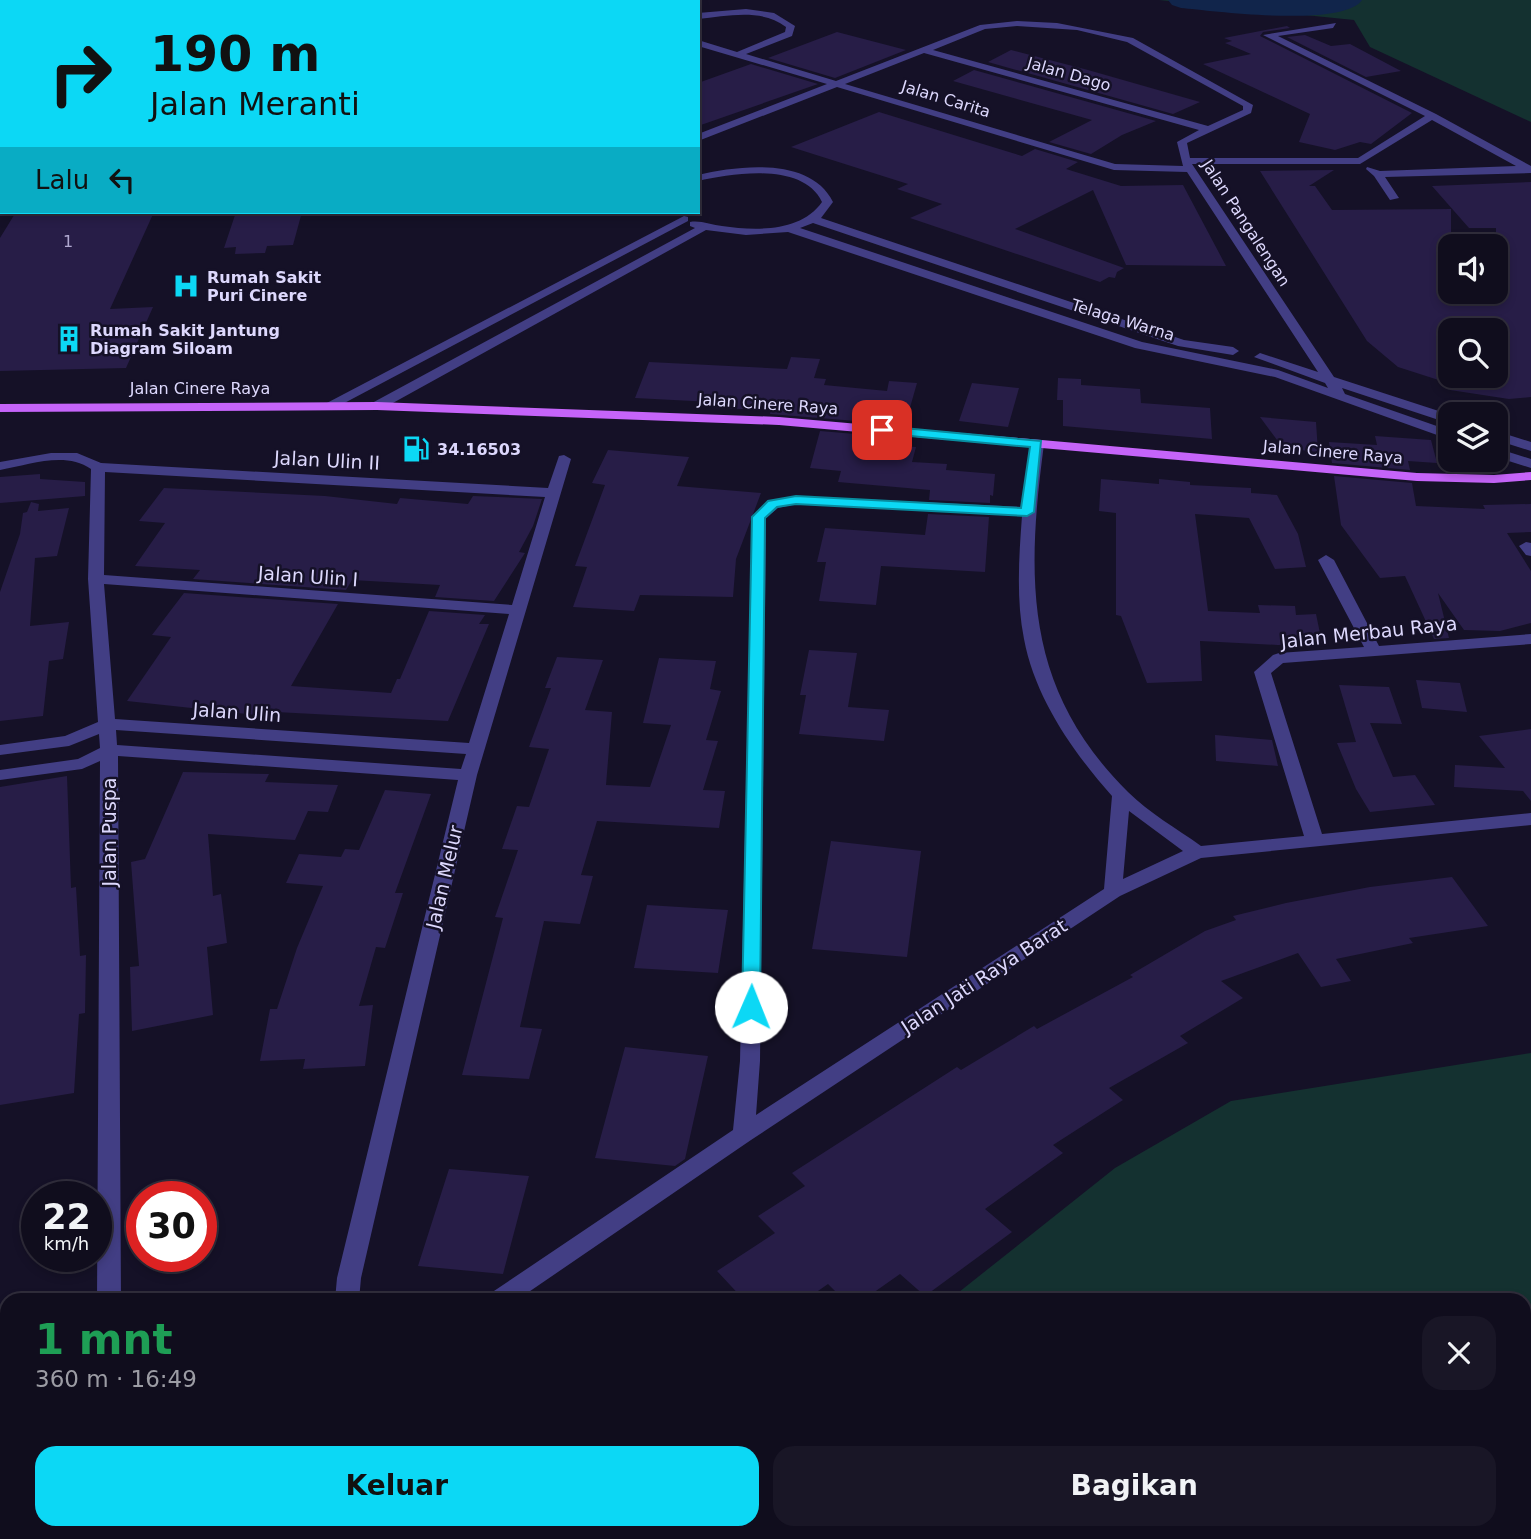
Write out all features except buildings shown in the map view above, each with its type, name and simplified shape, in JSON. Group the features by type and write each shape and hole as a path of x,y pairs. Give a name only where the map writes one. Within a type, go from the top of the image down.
{"main road":[{"name":"Jalan Cinere Raya","path":"0,408 330,405 779,421 1417,477 1494,479 1531,476"}],"street":[{"path":"700,16 764,13 791,26 789,34 737,55"},
{"name":"Jalan Pangalengan","path":"923,50 1000,23 1114,35 1130,40 1248,105 1248,111 1182,142 1186,165 1341,397"},
{"path":"1333,25 1268,35 1432,116 1531,170"},
{"name":"Jalan Carita","path":"700,44 1114,167 1360,162"},
{"path":"700,137 842,84 923,50"},
{"name":"Jalan Dago","path":"923,50 1207,129"},
{"path":"1395,198 1378,174 1360,162 1432,116"},
{"path":"1378,174 1531,170"},
{"path":"330,405 679,215 704,227 745,232 787,228 813,219 828,202 823,191 808,181 757,171 700,178"},
{"name":"Telaga Warna","path":"813,219 1150,333 1182,343 1249,354 1438,416"},
{"path":"377,406 704,227"},
{"name":"Telaga Warna","path":"787,228 1139,345 1243,365 1438,431"},
{"path":"1508,439 1531,447"},
{"path":"1037,444 1027,512 1031,638 1048,688 1094,761 1121,795 1197,852"},
{"path":"0,466 64,456 89,458 98,467"},
{"path":"1508,456 1531,464"},
{"name":"Jalan Melur","path":"348,1293 468,775 564,459"},
{"name":"Jalan Ulin II","path":"98,467 554,493"},
{"name":"Jalan Puspa","path":"98,467 96,579 109,724 109,1293"},
{"path":"743,1134 750,1061 759,517 773,504 796,500 1027,512"},
{"path":"1326,560 1374,651"},
{"name":"Jalan Ulin I","path":"96,579 518,610"},
{"name":"Jalan Merbau Raya","path":"1314,838 1262,672 1279,658 1531,639"},
{"name":"Jalan Ulin","path":"0,750 69,741 109,724 476,749"},
{"path":"0,775 82,764 109,750 468,775"},
{"path":"1113,892 1121,795"},
{"name":"Jalan Jati Raya Barat","path":"509,1293 743,1134 1113,892 1197,852 1314,838 1531,819"}],"green space":[{"path":"1159,0 1531,0 1531,122 1370,47 1354,20"},
{"path":"1531,1053 1531,1293 958,1293 1115,1168 1231,1101"}],"waterway":[{"path":"1181,0 1292,8 1334,5 1349,0"}],"place":[{"name":"Rumah Sakit Puri Cinere","path":"186,286"},
{"name":"Rumah Sakit Jantung Diagram Siloam","path":"69,339"},
{"name":"34.16503","path":"416,449"}],"route":[{"path":"751,1007 759,517 773,504 796,500 1027,512 1037,444 882,430"}]}
